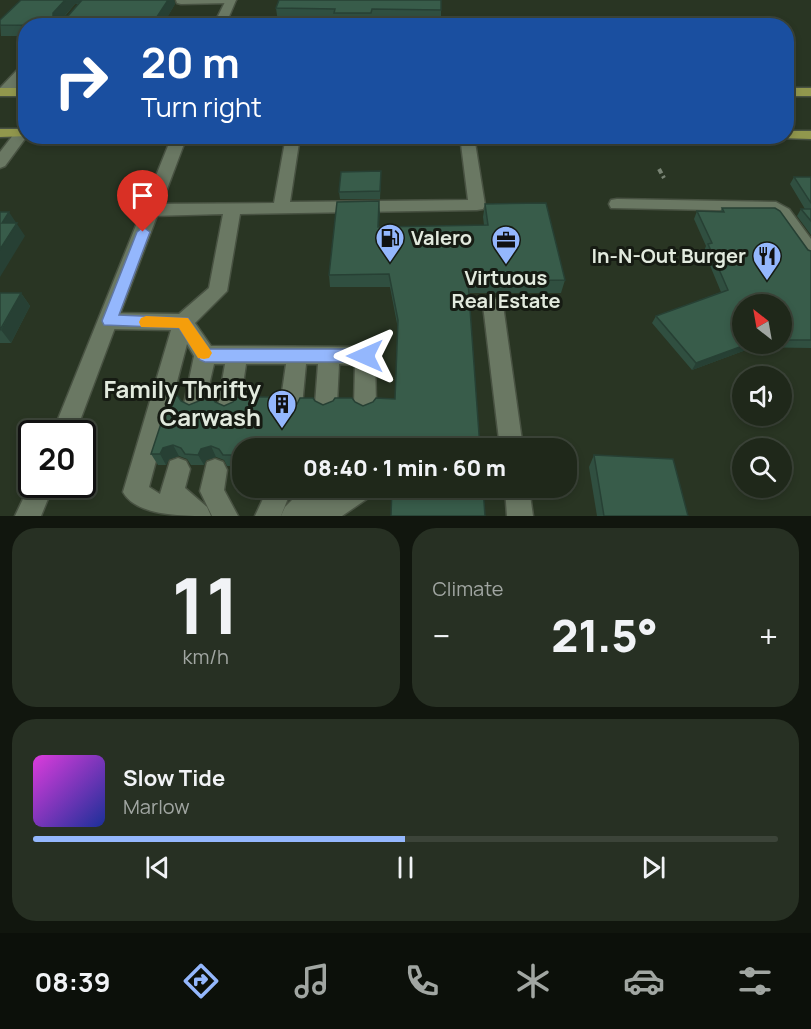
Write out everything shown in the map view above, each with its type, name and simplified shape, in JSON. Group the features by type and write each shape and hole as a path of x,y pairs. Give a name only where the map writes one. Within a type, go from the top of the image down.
{"main road":[{"path":"2,92 18,92"},
{"path":"794,92 811,92"},
{"path":"0,133 18,133"},
{"path":"794,135 811,135"}],"street":[{"path":"181,1 231,0 223,18"},
{"path":"2,92 18,77"},
{"path":"0,163 18,140"},
{"path":"69,420 177,144"},
{"path":"281,207 292,144"},
{"path":"152,210 477,205 468,144"},
{"path":"617,204 770,206 783,213 811,252"},
{"path":"174,516 135,492 183,322 218,291 233,208"},
{"path":"493,305 511,438"},
{"path":"109,321 183,322"},
{"path":"183,322 205,355 195,404"},
{"path":"205,355 365,356 366,405"},
{"path":"229,405 237,355"},
{"path":"291,406 297,356"},
{"path":"326,404 329,356"},
{"path":"178,469 172,492 198,516"},
{"path":"215,470 212,491 225,516"},
{"path":"28,516 36,498"},
{"path":"268,516 276,498"},
{"path":"294,516 311,498"},
{"path":"320,516 347,498"},
{"path":"518,498 520,516"}],"building":[{"path":"21,0 65,0 53,16 68,16 82,0 168,0 156,18 18,18 18,25 0,25 0,20"},
{"path":"279,0 441,0 441,10 372,9 371,13 334,13 335,9 276,8"},
{"path":"381,171 380,191 339,192 341,172"},
{"path":"794,177 811,177 811,203"},
{"path":"379,201 378,227 488,225 485,204 546,203 565,280 468,281 479,438 232,438 232,455 223,455 219,449 211,446 201,449 198,455 185,454 181,448 173,445 163,448 160,454 151,454 170,396 178,396 181,401 189,405 199,401 201,397 212,397 215,402 224,406 233,402 237,397 276,397 279,404 287,407 297,404 300,398 313,398 323,405 335,398 352,398 363,406 373,402 376,398 395,399 398,320 389,274 329,275 337,202"},
{"path":"722,208 775,208 780,211 811,251 811,340 792,340 792,294 732,294 732,350 696,363 656,316 728,290 708,244 712,243 697,211 724,212"},
{"path":"801,209 811,209 811,221"},
{"path":"0,212 9,212 2,223 17,223 0,249"},
{"path":"0,293 21,293 0,330"},
{"path":"594,455 673,459 688,516 604,516"},
{"path":"392,498 484,498 485,516 391,516"}],"slow traffic":[{"path":"146,322 183,322 204,353"}],"place":[{"name":"Valero","path":"390,264"},
{"name":"Virtuous Real Estate","path":"506,266"},
{"name":"In-N-Out Burger","path":"767,282"},
{"name":"Family Thrifty Carwash","path":"282,430"}],"route":[{"path":"143,232 109,321 183,322 205,355 365,356"}]}
